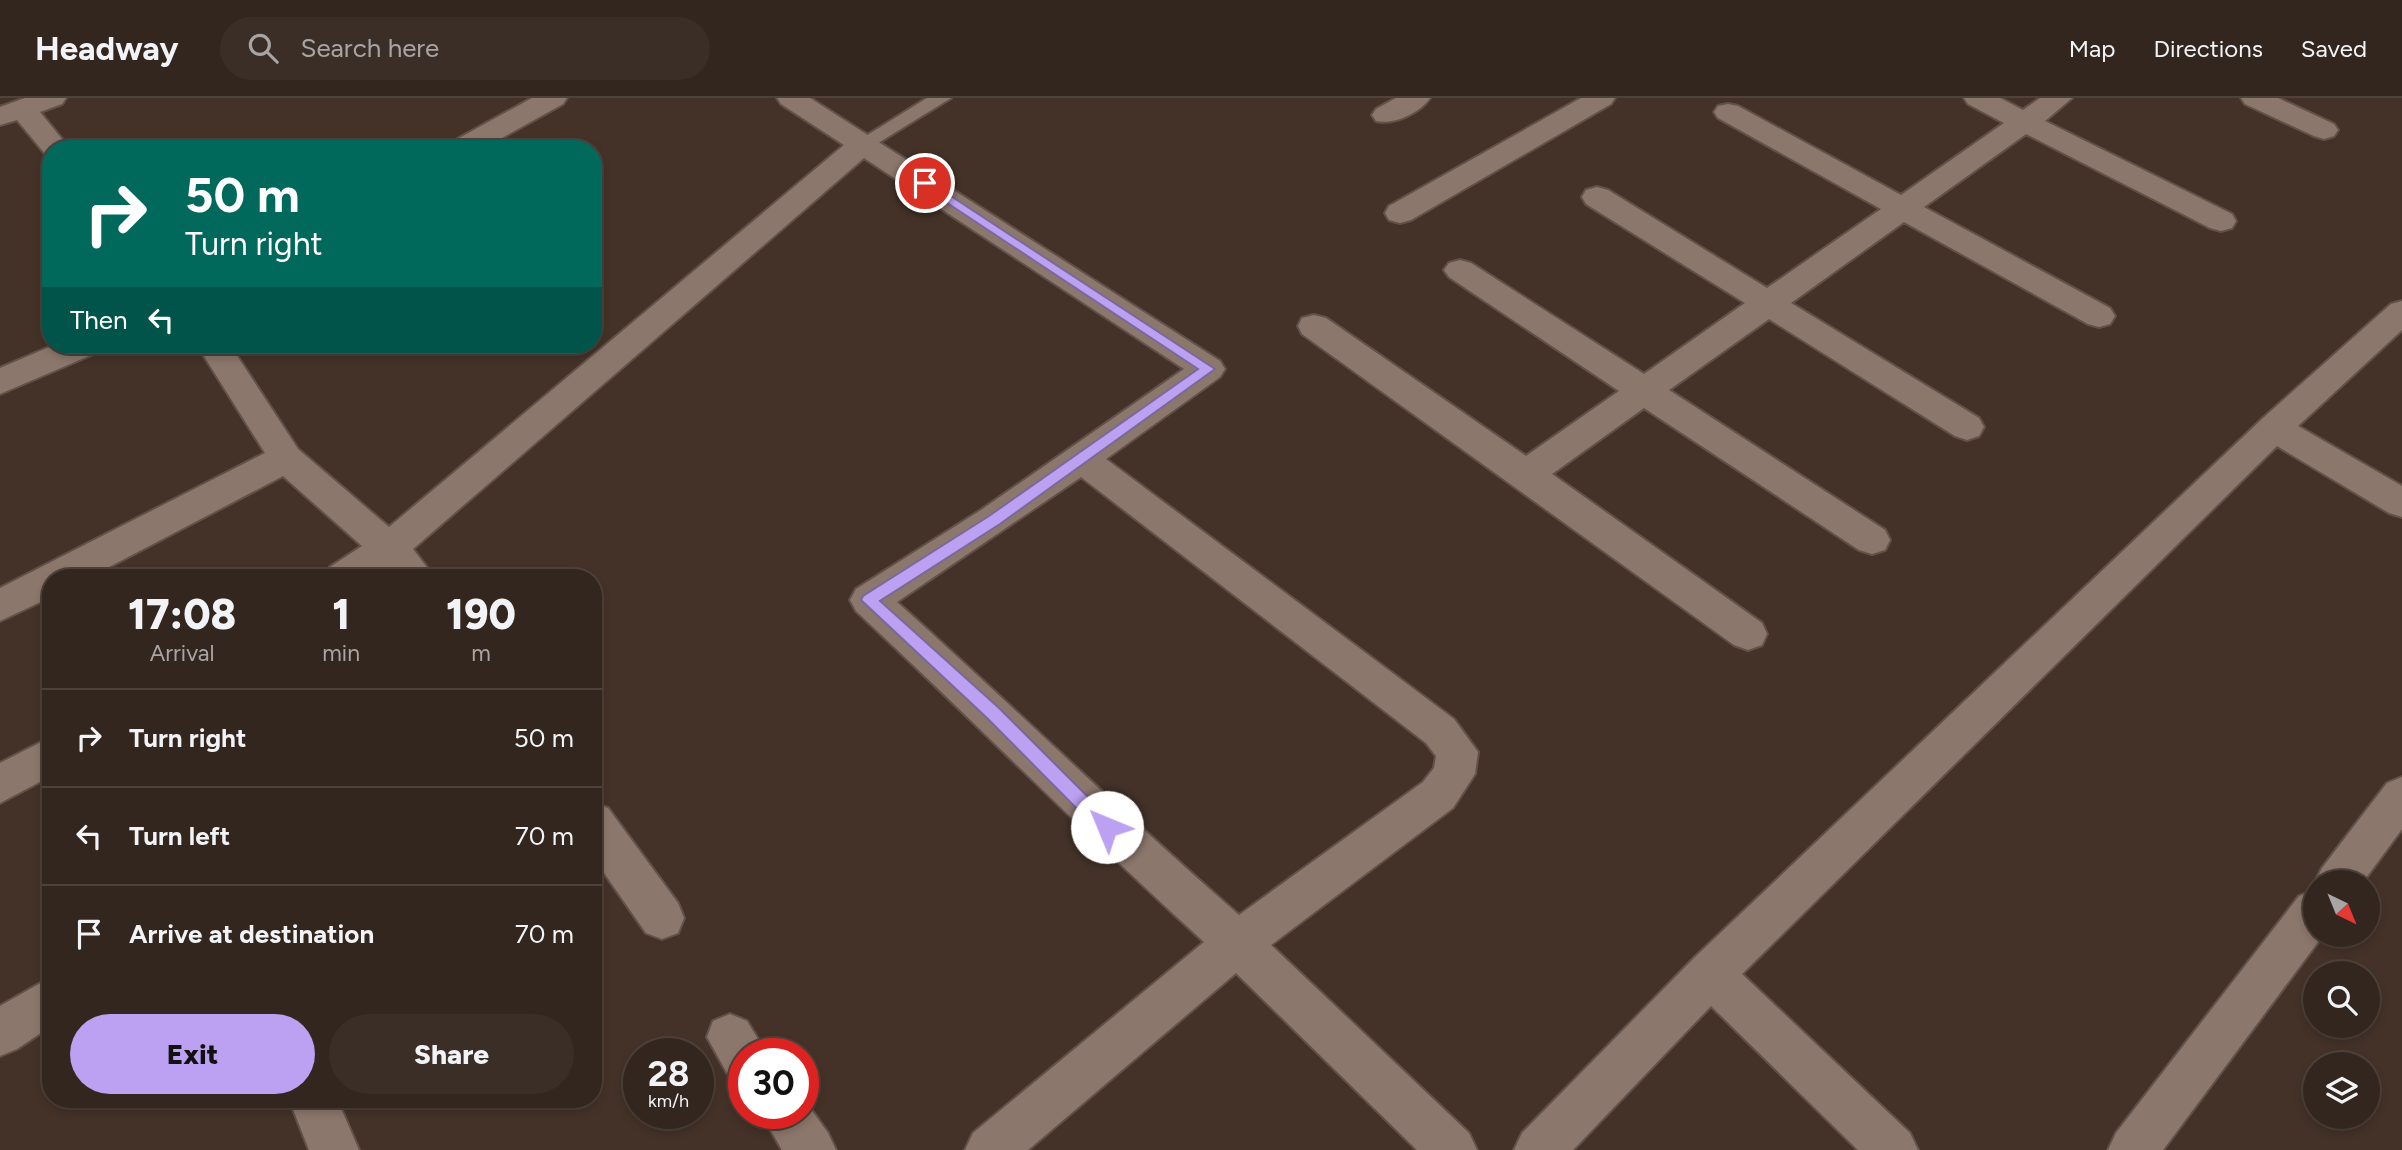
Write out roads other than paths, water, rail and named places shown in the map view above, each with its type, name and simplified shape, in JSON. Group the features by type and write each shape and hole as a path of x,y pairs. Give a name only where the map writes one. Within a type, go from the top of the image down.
{"street":[{"path":"11,112 52,98"},
{"path":"476,140 552,98"},
{"path":"791,98 1208,369 1082,459 869,600 993,713 1107,827 1237,943 1452,1150"},
{"path":"1386,115 1416,98"},
{"path":"1400,213 1601,98"},
{"path":"1978,98 2221,221"},
{"path":"1526,474 2058,98"},
{"path":"2255,98 2324,130"},
{"path":"11,112 45,140"},
{"path":"1728,112 2099,316"},
{"path":"356,569 389,548 863,144"},
{"path":"1597,197 1764,304 1967,428"},
{"path":"1460,270 1872,540"},
{"path":"1539,1150 1710,974 2274,428 2402,312"},
{"path":"1314,326 1748,634"},
{"path":"0,382 64,354"},
{"path":"219,354 286,458 389,548 408,569"},
{"path":"2274,428 2402,503"},
{"path":"70,569 286,458"},
{"path":"990,1150 1237,943 1438,795 1454,774 1457,752 1440,731 1082,459"},
{"path":"0,606 42,584"},
{"path":"0,784 42,760"},
{"path":"2346,870 2402,796"},
{"path":"602,835 662,918"},
{"path":"2133,1150 2303,927"},
{"path":"1710,974 1893,1150"},
{"path":"0,1033 42,1005"},
{"path":"317,1108 334,1150"},
{"path":"796,1129 811,1150"}],"lane":[{"path":"863,144 942,98"}]}
